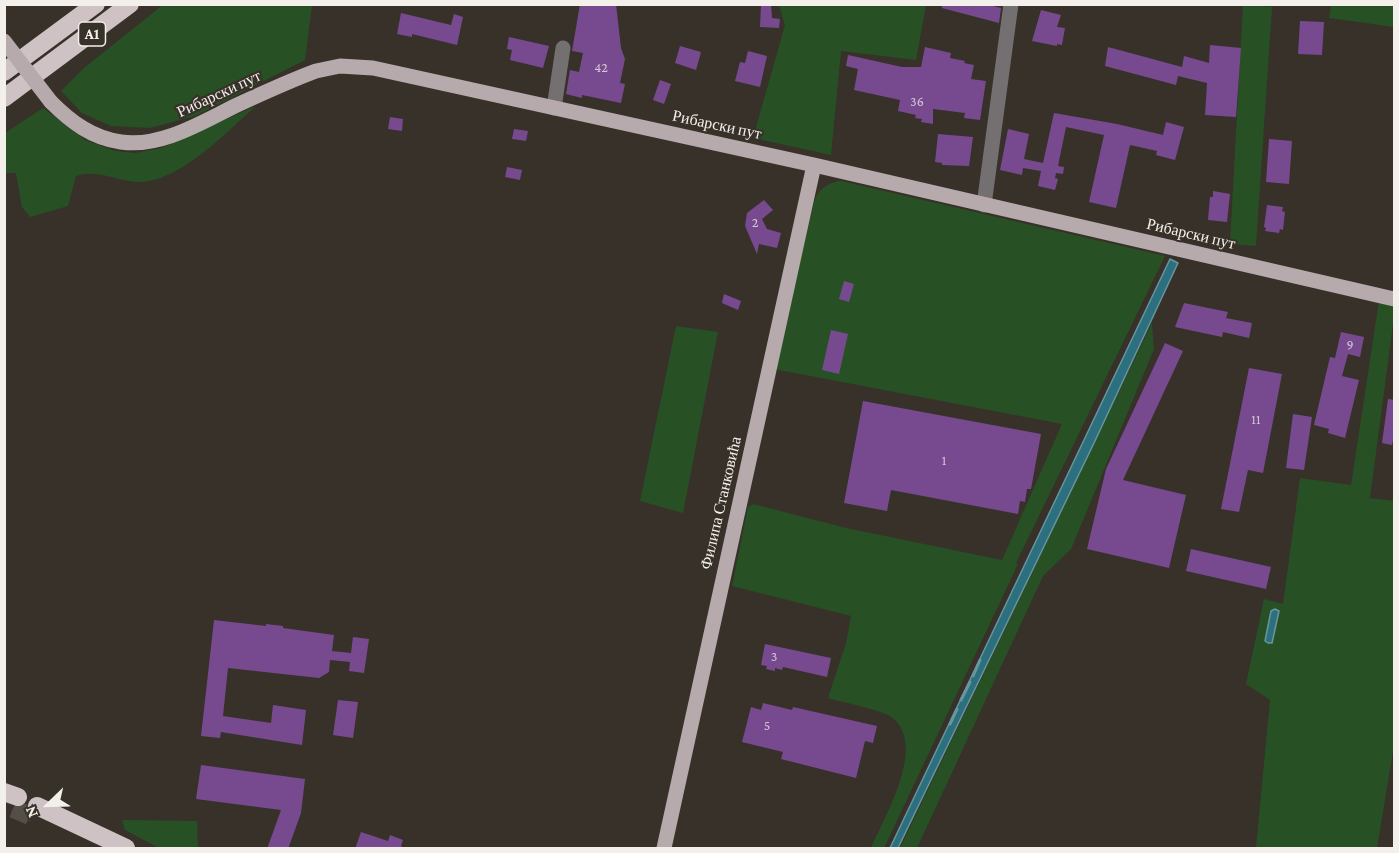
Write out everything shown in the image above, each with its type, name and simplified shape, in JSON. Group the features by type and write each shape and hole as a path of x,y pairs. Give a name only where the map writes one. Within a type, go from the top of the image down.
{"highway":[{"name":"A1","path":"4,72 96,4"},
{"name":"A1","path":"4,98 130,4"},
{"path":"34,811 124,848"}],"main road":[{"name":"Рибарски пут","path":"4,41 51,102 82,129 105,139 123,143 171,135 316,71 340,66 373,68 814,165 1395,299"},
{"name":"Филипа Станковића","path":"664,849 814,165"}],"street":[{"path":"984,205 1011,4"},
{"path":"554,108 562,48"}],"green space":[{"path":"164,4 312,5 305,60 195,116 150,128 111,126 82,113 61,91 84,68"},
{"path":"779,5 926,5 916,60 841,51 831,155 753,138 785,25"},
{"path":"1243,5 1272,7 1256,246 1230,244"},
{"path":"1331,5 1394,5 1394,27 1329,18"},
{"path":"256,106 201,155 169,175 136,182 98,174 76,176 68,206 30,217 22,207 16,173 5,173 5,133 43,108 85,140 115,151 135,153 161,148"},
{"path":"841,181 1165,256 1016,563 1018,564 884,848 871,848 893,799 905,761 905,744 901,728 890,716 828,698 846,643 851,616 732,586 748,507 753,504 846,528 1002,560 1062,424 774,369 815,199 825,186"},
{"path":"1379,301 1394,307 1394,316 1370,498 1394,501 1394,745 1377,848 1256,848 1270,700 1246,684 1264,599 1283,604 1300,478 1351,485"},
{"path":"1152,323 1154,349 1071,549 1043,576 917,848 900,848"},
{"path":"676,326 718,332 683,513 640,501"},
{"path":"122,820 197,821 198,848 159,848 125,830"}],"water":[{"path":"1170,259 1178,263 1094,443 898,848 890,848"},
{"path":"1275,609 1279,611 1272,643 1268,643 1265,641 1271,611"}],"building":[{"path":"580,4 616,4 621,48 625,59 620,83 625,84 621,103 566,94 570,70 579,72 583,53 572,51"},
{"path":"761,4 771,4 772,18 780,19 779,28 760,27"},
{"path":"942,4 985,4 1001,8 999,23 942,8"},
{"path":"1041,10 1061,15 1057,27 1065,28 1062,45 1032,41"},
{"path":"401,13 451,25 454,14 463,17 457,45 412,34 412,37 397,34"},
{"path":"1300,21 1324,22 1322,55 1298,54"},
{"path":"509,37 549,46 543,68 510,60 512,50 507,49"},
{"path":"1210,45 1241,48 1236,117 1205,115 1207,83 1178,76 1176,85 1105,66 1108,47 1182,67 1184,56 1209,63"},
{"path":"680,46 701,52 696,70 675,63"},
{"path":"925,47 951,53 950,58 974,65 971,79 986,81 980,120 964,118 965,113 933,109 933,124 921,122 922,119 915,118 916,115 898,111 900,100 854,90 858,69 846,66 848,55 902,67 921,67"},
{"path":"748,51 767,56 760,87 735,81 740,62 745,63"},
{"path":"660,80 671,84 664,104 653,100"},
{"path":"1054,113 1163,135 1166,122 1184,127 1175,160 1156,155 1157,151 1130,145 1116,208 1089,202 1104,135 1066,127 1058,166 1064,167 1063,174 1056,173 1055,178 1058,179 1055,190 1038,186 1041,171 1023,168 1022,175 1000,170 1008,129 1029,134 1024,159 1043,163"},
{"path":"390,117 403,119 402,131 388,129"},
{"path":"514,129 528,131 526,141 512,139"},
{"path":"938,134 973,137 969,166 942,165 942,163 935,162"},
{"path":"1269,139 1292,141 1289,184 1266,182"},
{"path":"507,167 522,170 520,180 505,177"},
{"path":"1213,191 1230,194 1227,222 1208,220 1210,197 1213,197"},
{"path":"764,200 773,210 762,219 767,229 781,233 777,248 759,244 757,254 745,226 747,213"},
{"path":"1267,205 1283,207 1282,211 1285,212 1283,230 1280,229 1279,233 1265,231"},
{"path":"844,281 854,284 849,302 839,299"},
{"path":"724,294 741,301 738,310 722,303"},
{"path":"1184,303 1228,312 1226,318 1252,323 1249,338 1223,332 1222,337 1175,327"},
{"path":"831,330 848,334 839,374 822,370"},
{"path":"1341,332 1364,337 1360,357 1348,354 1342,376 1359,380 1345,438 1328,433 1329,429 1314,425 1330,357 1335,358"},
{"path":"1165,343 1183,351 1123,480 1186,495 1169,568 1087,549 1106,469"},
{"path":"1249,368 1282,374 1263,473 1248,470 1239,512 1221,509"},
{"path":"1388,399 1395,400 1395,430 1392,445 1382,443"},
{"path":"863,401 1041,434 1031,489 1027,489 1025,502 1020,501 1018,514 891,490 887,511 844,503"},
{"path":"1293,414 1312,417 1304,470 1286,468"},
{"path":"1191,549 1271,567 1266,589 1186,571"},
{"path":"214,620 283,626 283,628 334,635 332,651 351,653 353,637 369,639 364,673 349,671 350,662 330,660 329,672 319,678 228,668 223,716 271,723 273,705 306,710 302,745 221,732 220,738 201,736"},
{"path":"765,644 831,658 827,677 783,667 782,670 775,668 775,671 766,669 767,666 761,665"},
{"path":"338,700 358,702 353,738 333,735"},
{"path":"763,703 792,710 793,707 877,726 873,743 865,741 856,778 781,759 783,752 742,742 751,707 761,710"},
{"path":"201,765 305,779 301,813 288,849 267,849 281,810 196,799"},
{"path":"26,804 27,812 32,816 30,821 11,813 14,807 21,808"},
{"path":"361,832 388,841 390,835 403,840 401,846 405,849 355,849"}],"waterway":[{"path":"973,676 980,660"},
{"path":"961,700 970,682"},
{"path":"950,724 957,709"}],"tunnel":[{"path":"13,809 32,817"}]}
